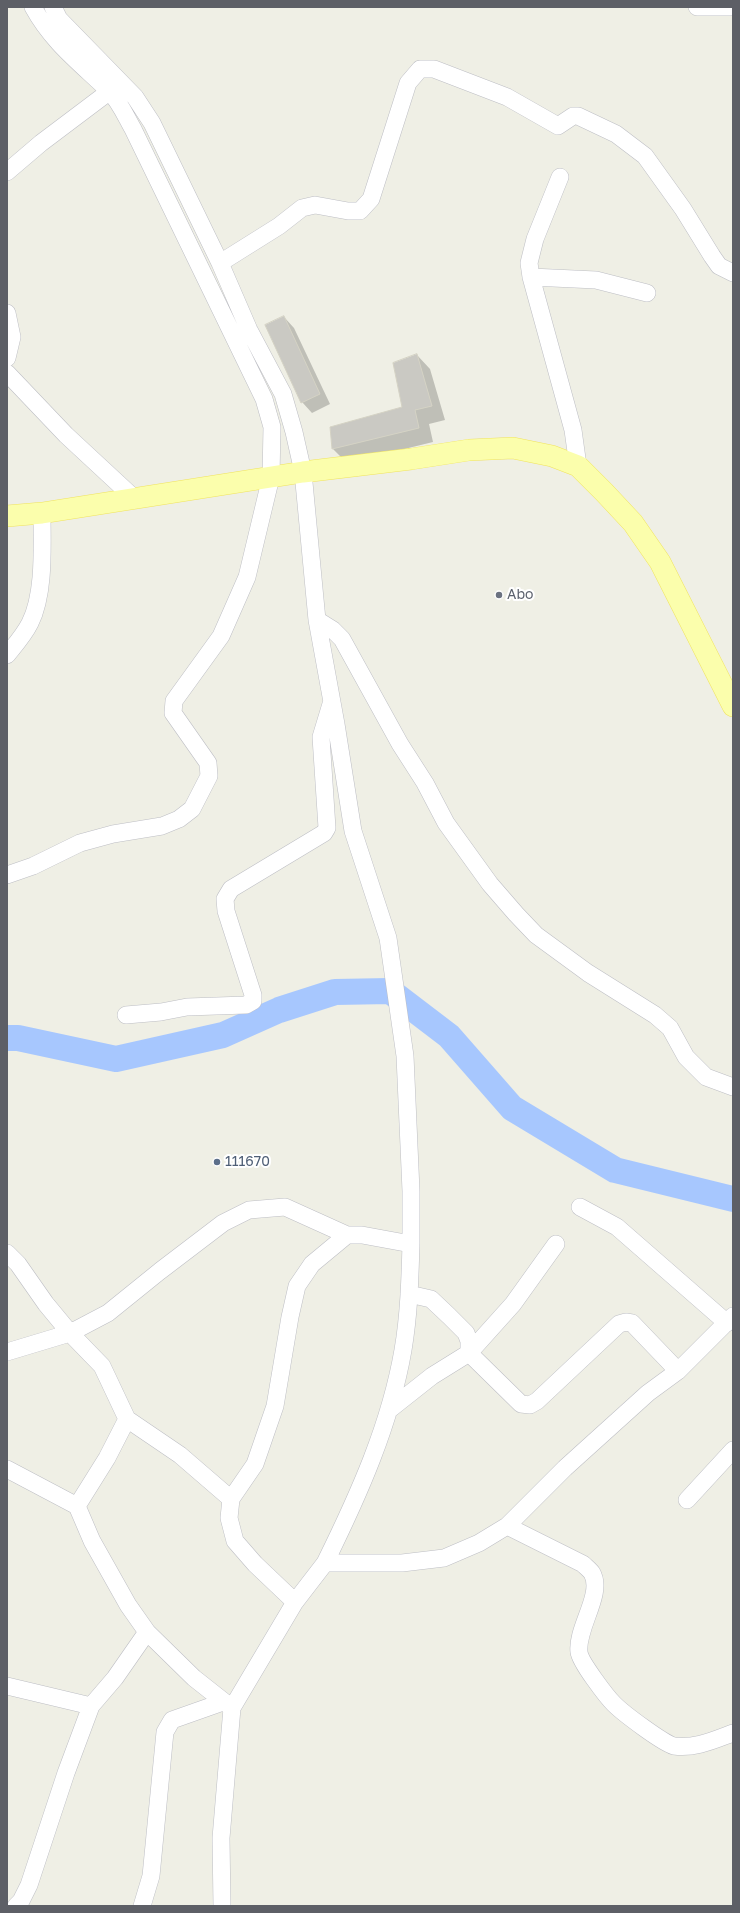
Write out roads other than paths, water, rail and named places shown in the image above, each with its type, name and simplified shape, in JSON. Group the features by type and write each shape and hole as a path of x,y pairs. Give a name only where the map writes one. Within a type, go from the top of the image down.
{"main road":[{"path":"7,516 42,513 303,472 411,459 470,450 512,448 552,456 578,466 633,524 660,562 733,706"}],"street":[{"path":"7,875 33,866 80,843 113,834 162,826 179,819 192,809 201,795 209,776 208,763 173,713 174,701 222,636 241,594 247,577 271,477 272,427 264,399 133,129 110,91 65,51 41,23 33,7"},
{"path":"53,7 59,19 135,97 152,123 220,262 248,330 283,394 294,432 303,472 317,620 332,700 353,831 388,938 405,1056 411,1191 411,1244 409,1294 403,1350 389,1410 370,1467 325,1562 295,1602 227,1705 222,1838 222,1906"},
{"path":"697,7 733,7"},
{"path":"220,262 279,226 302,208 315,205 348,211 360,211 371,199 408,83 420,68 434,69 507,97 558,126 573,116 578,116 616,134 645,156 726,270"},
{"path":"7,172 41,143 110,91"},
{"path":"560,177 535,239 529,262 531,277 573,430 578,466"},
{"path":"531,277 596,280 647,293"},
{"path":"7,313 12,337 7,358"},
{"path":"7,373 66,435 135,499"},
{"path":"7,656 30,622 37,600 41,561 42,513"},
{"path":"317,620 333,630 342,639 400,744 425,783 446,823 490,884 516,914 536,934 588,973 655,1015 670,1028 686,1057 706,1076 733,1087"},
{"path":"126,1016 187,1007 246,1005 252,1001 253,995 226,911 225,899 231,889 317,837 327,828 321,737 332,700"},
{"path":"7,1352 70,1333 108,1313 223,1223 249,1210 285,1207 347,1235 362,1235 411,1244"},
{"path":"325,1562 402,1563 444,1558 479,1543 507,1526 565,1468 648,1393 678,1371 730,1319 617,1227 580,1207"},
{"path":"295,1602 255,1564 235,1541 229,1518 231,1499 255,1464 275,1406 290,1317 297,1286 312,1264 347,1235"},
{"path":"389,1410 432,1376 469,1353 513,1304 556,1244"},
{"path":"7,1253 18,1264 46,1304 70,1333 102,1366 126,1419 180,1455 231,1499"},
{"path":"409,1294 430,1299 449,1316 466,1334 469,1341 469,1353 521,1404 530,1406 619,1324 626,1322 632,1323 678,1371"},
{"path":"77,1506 106,1458 126,1419"},
{"path":"686,1500 733,1450"},
{"path":"8,1475 77,1506 92,1541 128,1606 147,1632 194,1678 227,1705"},
{"path":"507,1526 583,1564 592,1572 595,1581 595,1592 579,1640 579,1654 588,1670 614,1704 645,1728 673,1746 689,1747 733,1733"},
{"path":"16,1906 21,1901 29,1885 66,1773 91,1706 115,1678 147,1632"},
{"path":"7,1686 91,1706"},
{"path":"142,1906 151,1876 165,1732 172,1720 227,1705"}],"waterway":[{"path":"7,1038 18,1038 116,1059 223,1035 279,1010 335,992 390,991 449,1036 512,1108 615,1170 733,1199"}],"place":[{"name":"Abo","path":"499,595"},
{"name":"111670","path":"217,1162"}]}
